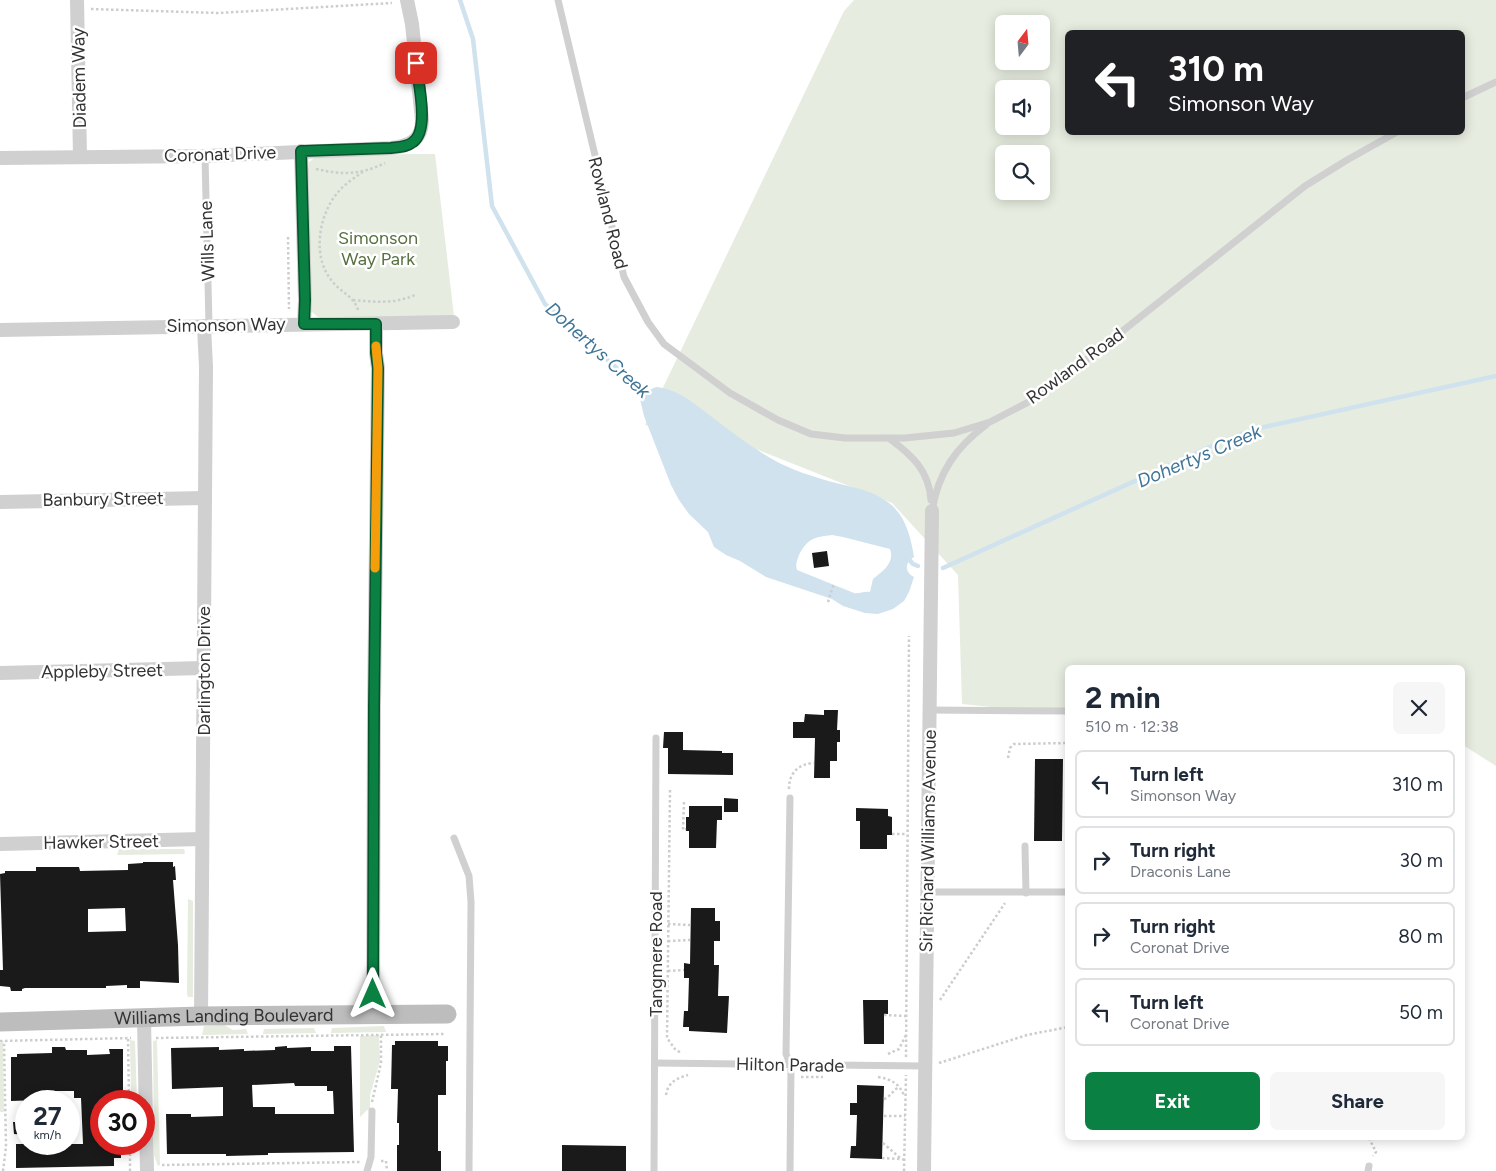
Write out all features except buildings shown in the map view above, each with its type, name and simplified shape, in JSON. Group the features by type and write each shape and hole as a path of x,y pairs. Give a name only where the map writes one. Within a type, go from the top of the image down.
{"street":[{"name":"Coronat Drive","path":"0,158 205,156 391,148 409,144 418,137 422,127 412,24 407,0"},
{"name":"Diadem Way","path":"77,4 80,156"},
{"path":"301,151 305,290 304,324"},
{"name":"Simonson Way","path":"0,330 453,322"},
{"path":"373,1014 378,368 376,324"},
{"name":"Darlington Drive","path":"201,1016 206,326"},
{"name":"Banbury Street","path":"0,502 205,498"},
{"name":"Sir Richard Williams Avenue","path":"924,1171 932,510"},
{"name":"Appleby Street","path":"0,673 204,668"},
{"name":"Hawker Street","path":"0,844 202,839"},
{"name":"Williams Landing Boulevard","path":"0,1022 201,1016 447,1014"},
{"path":"144,1019 147,1171"}],"lane":[{"name":"Rowland Road","path":"558,0 624,277 648,322 664,344 730,393 754,408 811,434 845,438 890,439 925,437 954,432 990,422 1038,396 1071,372 1305,186 1346,160 1392,135"},
{"path":"1465,97 1496,82"},
{"name":"Wills Lane","path":"205,156 206,326"},
{"path":"932,510 940,477 952,456 974,433 990,422"},
{"path":"890,439 910,454 921,468 931,493 932,510"},
{"path":"929,710 1065,712"},
{"name":"Tangmere Road","path":"654,1171 656,738"},
{"path":"790,798 786,1054 791,1066 790,1171"},
{"path":"454,838 469,876 472,902 469,1171"},
{"path":"1025,846 1026,892"},
{"path":"927,892 1065,892"},
{"name":"Hilton Parade","path":"655,1063 925,1066"},
{"path":"367,1171 370,1162 372,1111"}],"path":[{"path":"77,4 218,13 392,3"},
{"path":"359,325 358,312 353,300 327,274 321,258 320,237 326,212 333,198 347,184 364,172"},
{"path":"345,174 347,184"},
{"path":"288,234 289,309"},
{"path":"353,300 385,302 406,299 415,294"},
{"path":"828,602 834,583"},
{"path":"904,1171 909,636"},
{"path":"1008,758 1010,748 1014,744 1065,743"},
{"path":"790,798 789,782 792,774 797,768 805,764 814,763"},
{"path":"670,790 667,1038 675,1049 683,1054"},
{"path":"684,802 683,830 686,830"},
{"path":"892,834 907,834"},
{"path":"926,1000 940,1000 998,912 1013,893"},
{"path":"668,924 690,925"},
{"path":"668,941 690,940"},
{"path":"668,971 684,970"},
{"path":"884,1015 906,1016"},
{"path":"925,1066 1027,1035 1065,1029"},
{"path":"0,1041 445,1034"},
{"path":"880,1054 890,1054 899,1049 906,1034"},
{"path":"372,1111 372,1096 381,1063 381,1035"},
{"path":"128,1039 129,1090"},
{"path":"4,1040 6,1147 4,1171"},
{"path":"666,1097 667,1090 672,1082 679,1078 697,1075"},
{"path":"791,1077 828,1077"},
{"path":"874,1077 890,1080 899,1086 905,1100"},
{"path":"884,1099 899,1086"},
{"path":"884,1116 905,1116"},
{"path":"1368,1169 1376,1152 1370,1140"},
{"path":"883,1143 904,1160"},
{"path":"130,1155 130,1171"},
{"path":"882,1158 904,1160"},
{"path":"162,1165 386,1161 387,1171"}],"green space":[{"path":"854,0 1496,0 1496,766 1465,746 1465,665 1065,665 1065,708 1011,709 962,704 958,575 892,503 758,450 645,425 844,11"},
{"name":"Simonson Way Park","path":"435,154 454,316 320,319 311,311 309,162 316,157"},
{"path":"119,849 184,849 185,852 184,854 117,855"},
{"path":"188,899 193,901 193,997 188,997 187,994"},
{"path":"224,1025 233,1030 246,1029 248,1034 202,1035 204,1026"},
{"path":"384,1026 386,1032 331,1033 332,1028"},
{"path":"314,1028 316,1033 263,1034 264,1029"},
{"path":"379,1035 380,1061 370,1095 370,1110 367,1110 360,1117 360,1036"},
{"path":"130,1040 135,1041 137,1090 131,1090"},
{"path":"157,1040 160,1165 158,1166 154,1155 155,1090 153,1090 153,1041"},
{"path":"3,1042 4,1112 0,1112 0,1043"}],"water":[{"path":"656,387 679,394 734,434 779,463 811,476 869,492 889,503 904,521 914,557 907,564 907,570 914,577 904,601 893,609 878,614 865,613 843,606 832,599 766,577 714,547 708,532 689,514 671,485 644,416 640,399 647,391","holes":["832,535 890,549 891,558 889,563 873,579 870,592 854,593 797,570 796,564 799,555 808,542 816,538"]}],"waterway":[{"name":"Dohertys Creek","path":"460,0 473,39 492,206 545,304 648,396"},
{"name":"Dohertys Creek","path":"943,568 1221,442 1255,429 1496,376"},
{"name":"Dohertys Creek","path":"907,557 913,564 918,566"}],"slow traffic":[{"path":"375,568 378,368 376,346"}],"route":[{"path":"373,994 378,368 376,324 304,324 301,151 391,148 402,147 414,142 422,127 416,63"}]}
